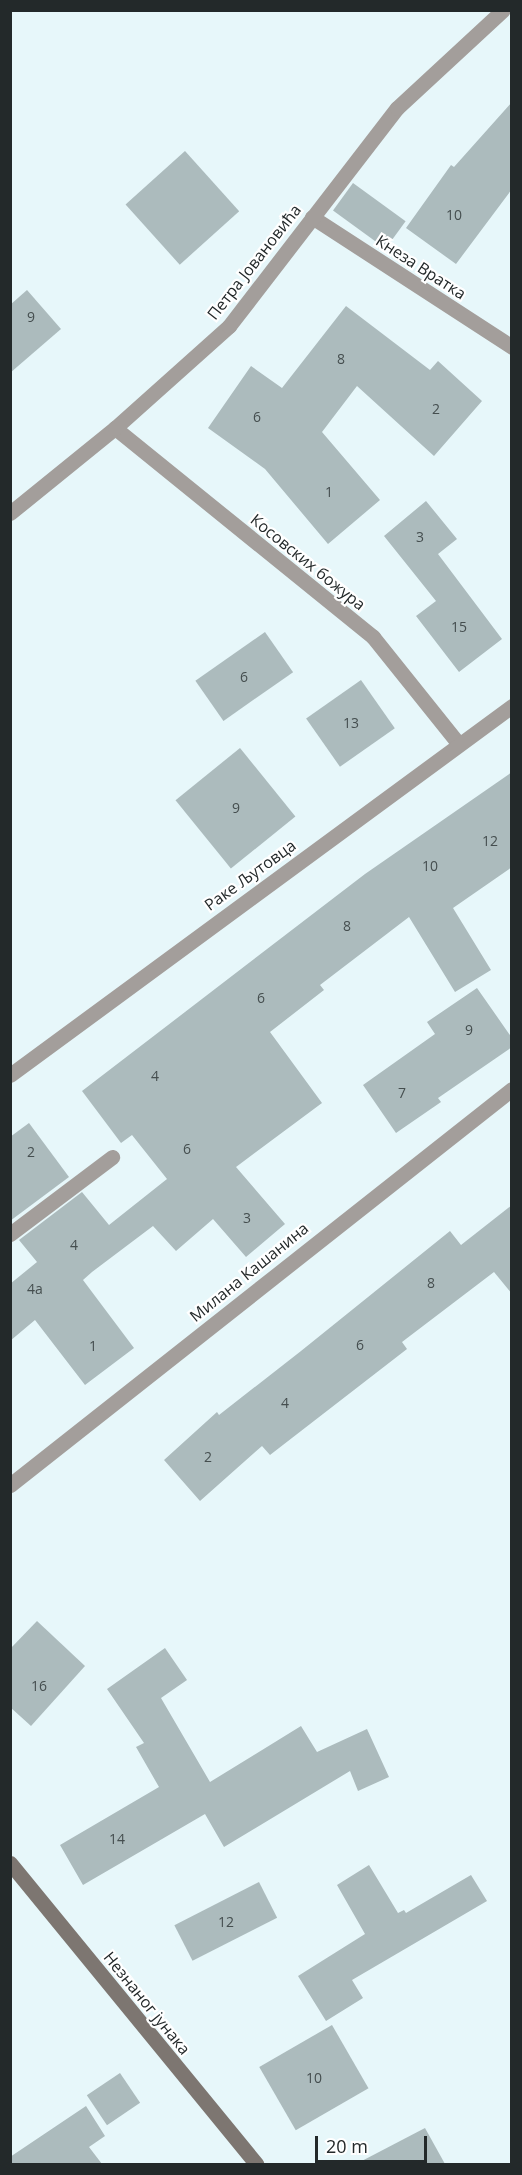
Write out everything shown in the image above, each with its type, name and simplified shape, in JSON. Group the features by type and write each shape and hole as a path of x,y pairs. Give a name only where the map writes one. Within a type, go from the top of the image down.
{"street":[{"name":"Петра Јовановића","path":"10,513 115,428 229,326 397,108 503,10"},
{"name":"Кнеза Вратка","path":"312,217 512,347"},
{"name":"Косовских божура","path":"115,428 373,638 458,743"},
{"name":"Раке Љутовца","path":"10,1075 458,743 512,706"},
{"name":"Милана Кашанина","path":"10,1485 512,1089"},
{"path":"10,1234 112,1156"},
{"name":"Незнаног јунака","path":"10,1863 256,2164"}],"building":[{"path":"512,102 512,189 456,264 406,228 451,165 454,167"},
{"path":"185,151 239,211 180,265 126,205"},
{"path":"353,183 406,221 386,249 333,211"},
{"path":"27,290 61,329 10,373 10,305"},
{"path":"346,306 430,370 438,361 482,401 434,456 357,386 322,432 380,500 328,544 265,469 208,428 251,366 282,388"},
{"path":"426,501 457,539 438,554 502,639 459,672 416,616 436,601 384,536"},
{"path":"265,632 293,672 223,721 195,681"},
{"path":"361,680 395,728 340,767 306,718"},
{"path":"240,748 295,816 231,869 175,800"},
{"path":"512,772 512,867 453,908 491,970 455,992 409,917 320,985 324,990 270,1032 322,1103 236,1167 285,1224 246,1257 213,1219 176,1251 153,1226 92,1272 83,1280 134,1348 85,1385 35,1320 10,1341 10,1284 37,1262 19,1240 82,1192 109,1225 167,1179 132,1135 121,1143 82,1091 365,874"},
{"path":"477,988 512,1038 512,1047 438,1098 441,1102 396,1133 363,1085 435,1034 427,1022"},
{"path":"29,1123 69,1177 10,1221 10,1137"},
{"path":"512,1205 512,1294 494,1272 402,1342 407,1349 270,1455 262,1446 200,1501 164,1460 217,1412 219,1415 450,1231 461,1245"},
{"path":"37,1621 85,1666 31,1726 10,1707 10,1649"},
{"path":"165,1648 187,1680 161,1698 210,1782 301,1726 317,1752 367,1729 389,1777 358,1791 350,1771 224,1847 205,1814 83,1885 60,1845 159,1787 136,1747 144,1743 107,1689"},
{"path":"369,1865 398,1913 404,1910 406,1913 471,1875 487,1901 352,1980 363,1998 326,2021 298,1976 365,1934 337,1885"},
{"path":"259,1882 277,1918 193,1961 174,1925"},
{"path":"332,2025 368,2088 296,2130 259,2067"},
{"path":"120,2073 140,2103 107,2125 87,2095"},
{"path":"86,2106 105,2136 89,2147 102,2164 10,2164 10,2157"},
{"path":"425,2128 445,2164 356,2164"}]}
